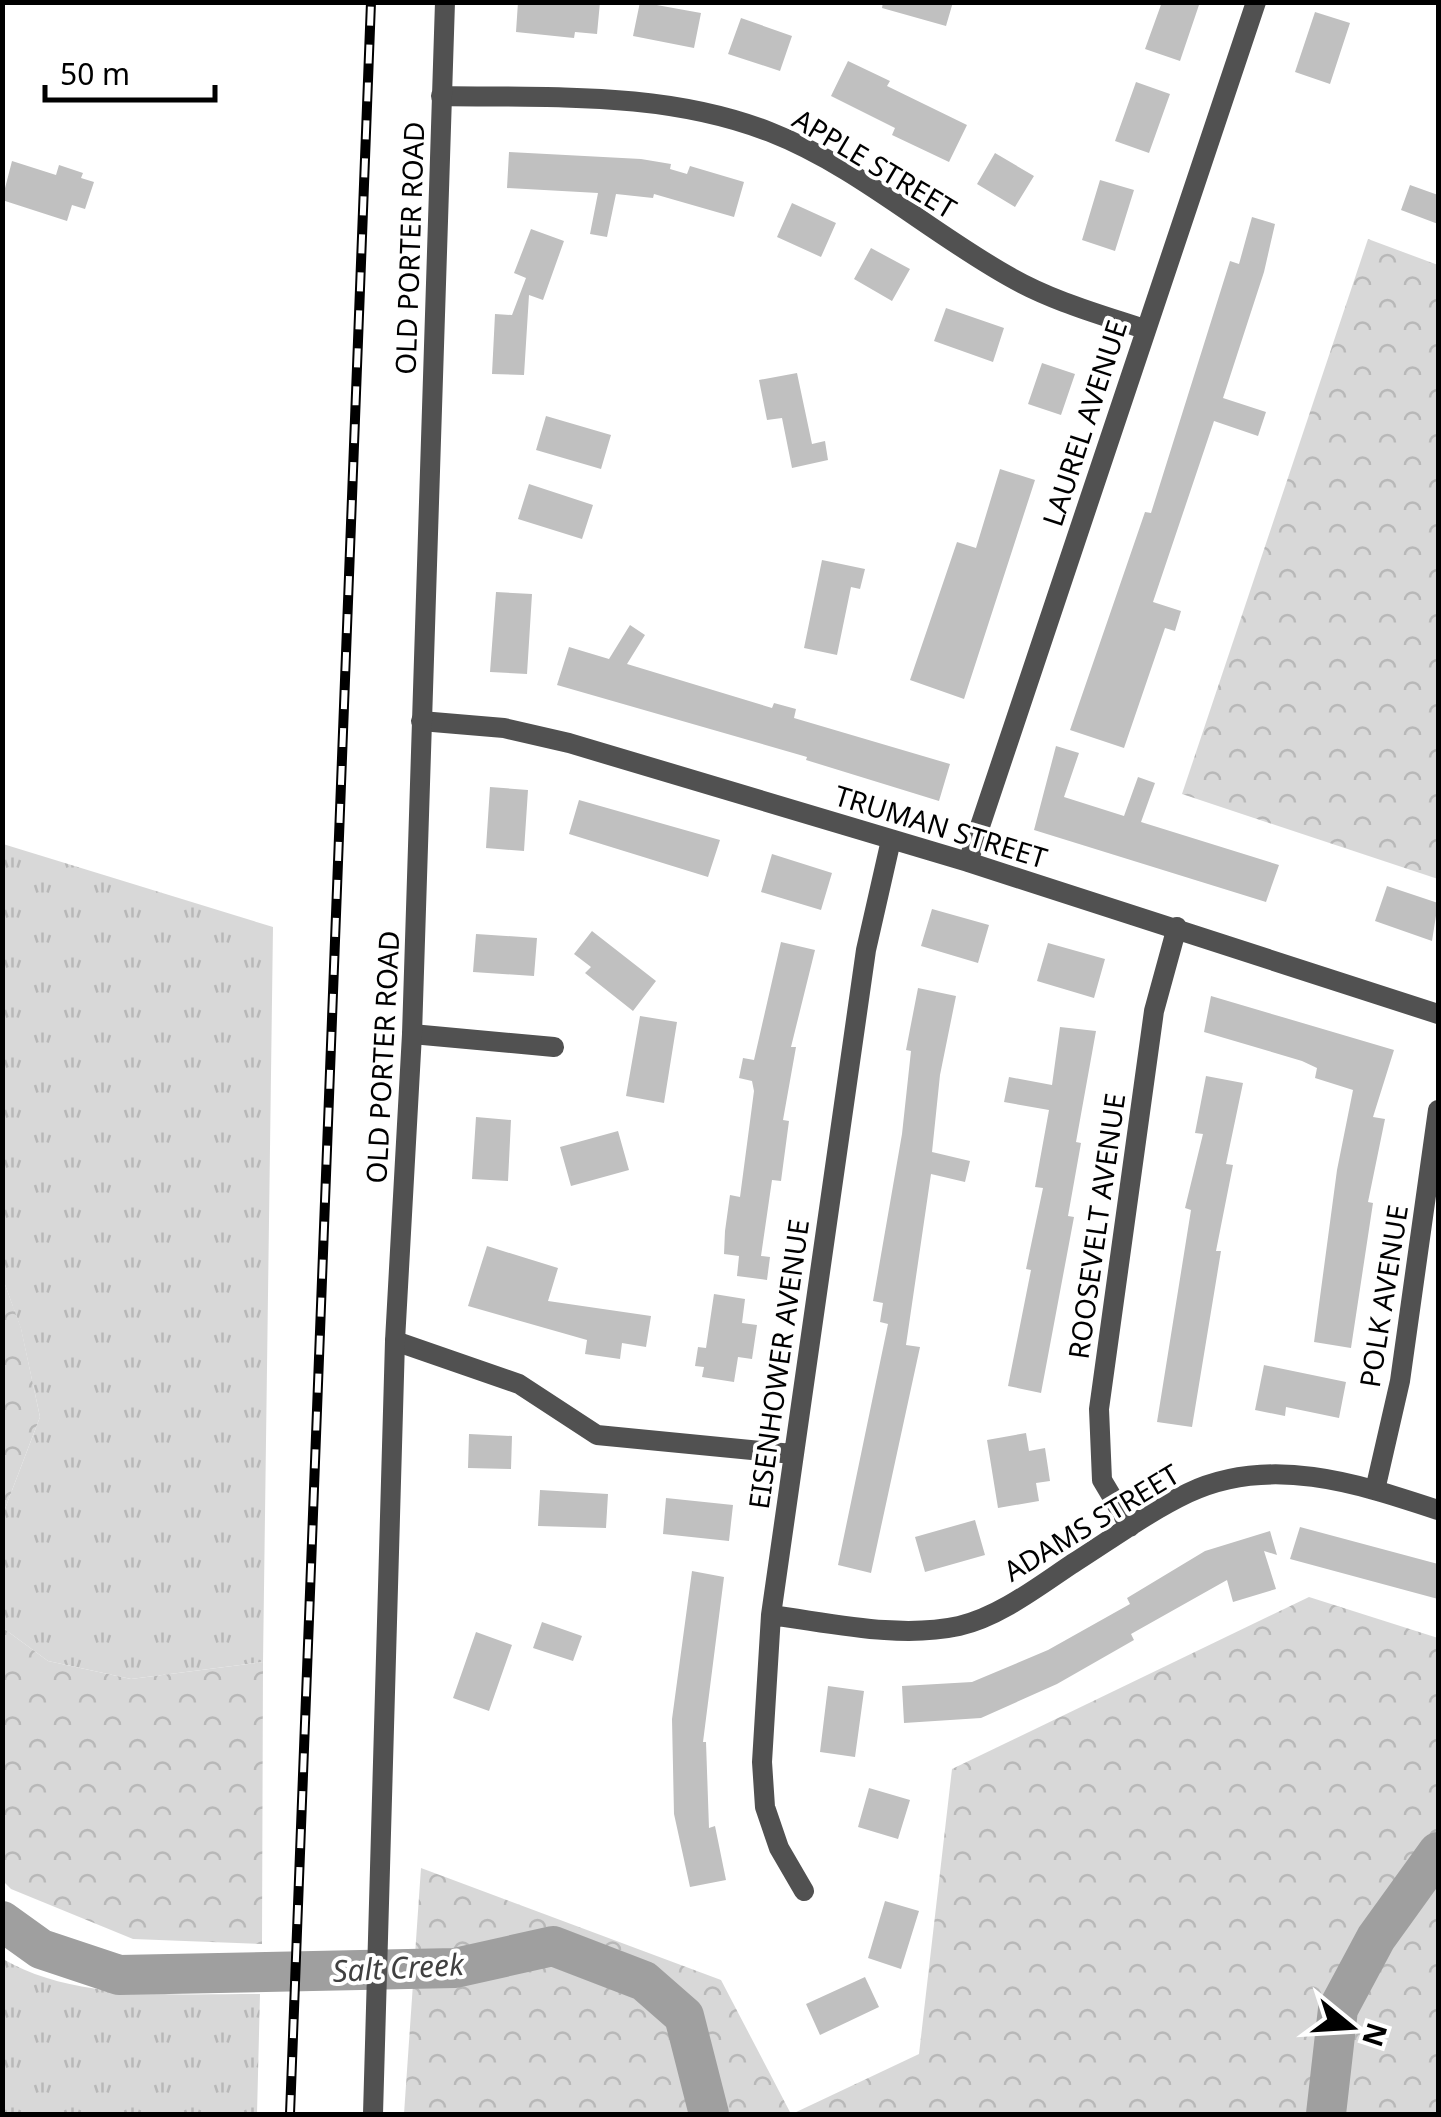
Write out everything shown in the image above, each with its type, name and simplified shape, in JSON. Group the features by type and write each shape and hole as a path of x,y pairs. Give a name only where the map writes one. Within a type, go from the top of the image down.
{"street":[{"name":"OLD PORTER ROAD","path":"373,2114 395,1341 412,1034 445,2"},
{"name":"LAUREL AVENUE","path":"968,862 1256,2"},
{"name":"APPLE STREET","path":"441,96 637,100 736,121 807,148 1012,278 1065,302 1144,329"},
{"name":"TRUMAN STREET","path":"421,721 537,734 968,862 1438,1014"},
{"name":"EISENHOWER AVENUE","path":"804,1892 779,1848 765,1807 762,1744 771,1615 866,950 891,840"},
{"name":"ROOSEVELT AVENUE","path":"1130,1527 1102,1480 1097,1445 1098,1409 1154,1011 1177,927"},
{"path":"412,1034 554,1046"},
{"name":"POLK AVENUE","path":"1375,1490 1400,1381 1438,1110"},
{"path":"395,1341 519,1384 596,1435 792,1454"},
{"name":"ADAMS STREET","path":"771,1615 908,1631 962,1625 1024,1596 1190,1492 1239,1478 1288,1472 1375,1490 1438,1510"}],"green space":[{"path":"1368,239 1438,265 1438,879 1182,794"},
{"path":"3,844 273,927 263,1662 131,1679 48,1661 3,1628 3,1514 40,1417 21,1329 3,1279"},
{"path":"3,1279 21,1328 40,1417 3,1514"},
{"path":"1309,1597 1438,1638 1438,2114 792,2114 919,2054 952,1769"},
{"path":"3,1628 48,1661 131,1679 263,1662 262,1944 133,1939 11,1889 3,1881"},
{"path":"421,1868 721,1980 791,2114 404,2114"},
{"path":"3,1959 31,1973 94,1989 260,1994 257,2114 3,2114"}],"building":[{"path":"518,2 600,2 597,34 575,32 574,38 516,32"},
{"path":"640,2 701,13 694,48 633,36"},
{"path":"883,2 953,2 946,26 882,8"},
{"path":"1162,2 1200,2 1180,61 1145,49"},
{"path":"1315,12 1350,23 1330,84 1295,72"},
{"path":"741,18 792,36 780,71 728,54"},
{"path":"848,61 890,81 887,86 967,125 949,162 892,135 895,128 831,96"},
{"path":"1136,82 1170,94 1149,153 1115,141"},
{"path":"509,152 641,159 671,164 670,169 687,174 690,166 744,182 734,217 654,194 653,198 616,194 607,237 590,234 598,193 507,188"},
{"path":"995,153 1034,176 1015,207 977,184"},
{"path":"12,161 56,175 59,165 83,173 81,178 94,182 85,209 72,205 67,221 2,200"},
{"path":"1100,180 1134,190 1115,251 1082,240"},
{"path":"1410,185 1438,195 1438,224 1401,210"},
{"path":"792,203 836,223 821,257 777,237"},
{"path":"1252,217 1275,224 1264,272 1223,398 1266,412 1258,436 1214,421 1153,602 1181,611 1175,631 1165,628 1124,748 1070,730 1145,512 1151,513 1230,261 1239,264"},
{"path":"531,229 564,241 543,300 529,295 524,375 492,374 495,314 512,315 526,278 514,273"},
{"path":"871,248 910,269 892,301 854,279"},
{"path":"946,308 1004,328 993,362 934,341"},
{"path":"1042,363 1075,374 1061,415 1028,404"},
{"path":"797,373 812,444 825,441 828,460 792,468 782,418 767,420 759,380"},
{"path":"546,416 611,435 601,469 536,450"},
{"path":"1000,469 1035,480 964,699 910,680 957,542 976,548"},
{"path":"529,484 593,505 582,539 518,519"},
{"path":"822,560 865,569 860,589 851,587 837,655 804,648"},
{"path":"496,592 532,594 527,674 490,672"},
{"path":"630,625 645,635 627,664 772,708 774,703 796,709 794,718 950,764 939,801 806,760 807,757 557,685 569,647 609,659"},
{"path":"1056,746 1079,753 1064,797 1124,816 1138,777 1155,783 1141,822 1279,865 1266,902 1034,830"},
{"path":"490,787 528,790 524,851 486,848"},
{"path":"579,800 720,840 708,877 569,834"},
{"path":"772,854 832,873 821,910 761,892"},
{"path":"1387,886 1438,903 1432,941 1375,921"},
{"path":"932,909 989,925 978,963 921,946"},
{"path":"592,931 656,981 633,1011 585,973 591,967 574,954"},
{"path":"476,934 537,938 534,976 473,972"},
{"path":"781,942 815,950 791,1047 796,1047 783,1120 789,1121 781,1181 772,1180 761,1256 770,1257 767,1280 737,1276 739,1256 724,1254 730,1195 740,1197 754,1091 752,1081 739,1078 743,1058 754,1060"},
{"path":"1048,943 1105,959 1094,998 1037,981"},
{"path":"918,988 956,996 940,1075 932,1152 970,1161 965,1182 931,1174 906,1345 920,1347 871,1573 838,1565 888,1324 880,1322 883,1303 873,1301 902,1134 911,1051 906,1050"},
{"path":"1211,996 1394,1050 1373,1117 1385,1119 1368,1202 1373,1203 1351,1348 1314,1342 1337,1170 1353,1090 1315,1078 1317,1068 1302,1061 1204,1032"},
{"path":"640,1016 677,1022 664,1103 626,1096"},
{"path":"1060,1027 1096,1031 1076,1142 1081,1143 1068,1216 1074,1217 1041,1393 1008,1386 1031,1270 1026,1269 1043,1188 1035,1187 1049,1110 1004,1102 1009,1077 1052,1085"},
{"path":"1206,1076 1243,1083 1226,1164 1233,1165 1216,1251 1221,1251 1192,1427 1157,1422 1191,1210 1185,1208 1203,1134 1195,1133"},
{"path":"476,1117 511,1120 508,1181 472,1179"},
{"path":"618,1131 629,1170 571,1186 560,1147"},
{"path":"487,1246 558,1268 548,1301 651,1316 646,1347 622,1343 620,1359 585,1354 587,1340 468,1306"},
{"path":"714,1294 745,1299 742,1323 757,1325 752,1359 738,1357 734,1382 702,1377 704,1367 695,1366 698,1347 706,1348"},
{"path":"1264,1365 1346,1382 1339,1418 1286,1407 1285,1416 1255,1410"},
{"path":"1026,1433 1029,1451 1045,1448 1050,1481 1036,1483 1039,1501 998,1508 987,1440"},
{"path":"469,1434 512,1436 511,1469 468,1468"},
{"path":"540,1490 608,1494 606,1528 538,1526"},
{"path":"666,1498 733,1505 729,1541 663,1534"},
{"path":"975,1520 985,1555 925,1572 915,1537"},
{"path":"1300,1527 1438,1564 1438,1599 1290,1559"},
{"path":"1270,1531 1277,1555 1264,1551 1276,1589 1233,1602 1227,1580 1131,1634 1134,1640 1057,1684 981,1718 904,1723 902,1686 972,1682 1048,1650 1130,1604 1127,1598 1205,1551"},
{"path":"692,1571 724,1577 703,1742 709,1828 715,1826 726,1880 690,1887 674,1814 672,1719"},
{"path":"542,1622 582,1636 573,1661 533,1648"},
{"path":"476,1632 512,1645 489,1711 453,1698"},
{"path":"828,1686 864,1691 855,1757 820,1752"},
{"path":"869,1788 910,1800 898,1839 858,1827"},
{"path":"885,1901 919,1911 901,1969 868,1958"},
{"path":"865,1977 879,2007 820,2035 806,2004"}],"waterway":[{"name":"Salt Creek","path":"1326,2114 1338,2009 1376,1938 1438,1852"},
{"name":"Salt Creek","path":"2,1921 41,1949 119,1975 455,1968 553,1946 644,1981 684,2016 709,2114"}],"railway":[{"path":"290,2114 371,2"}]}
